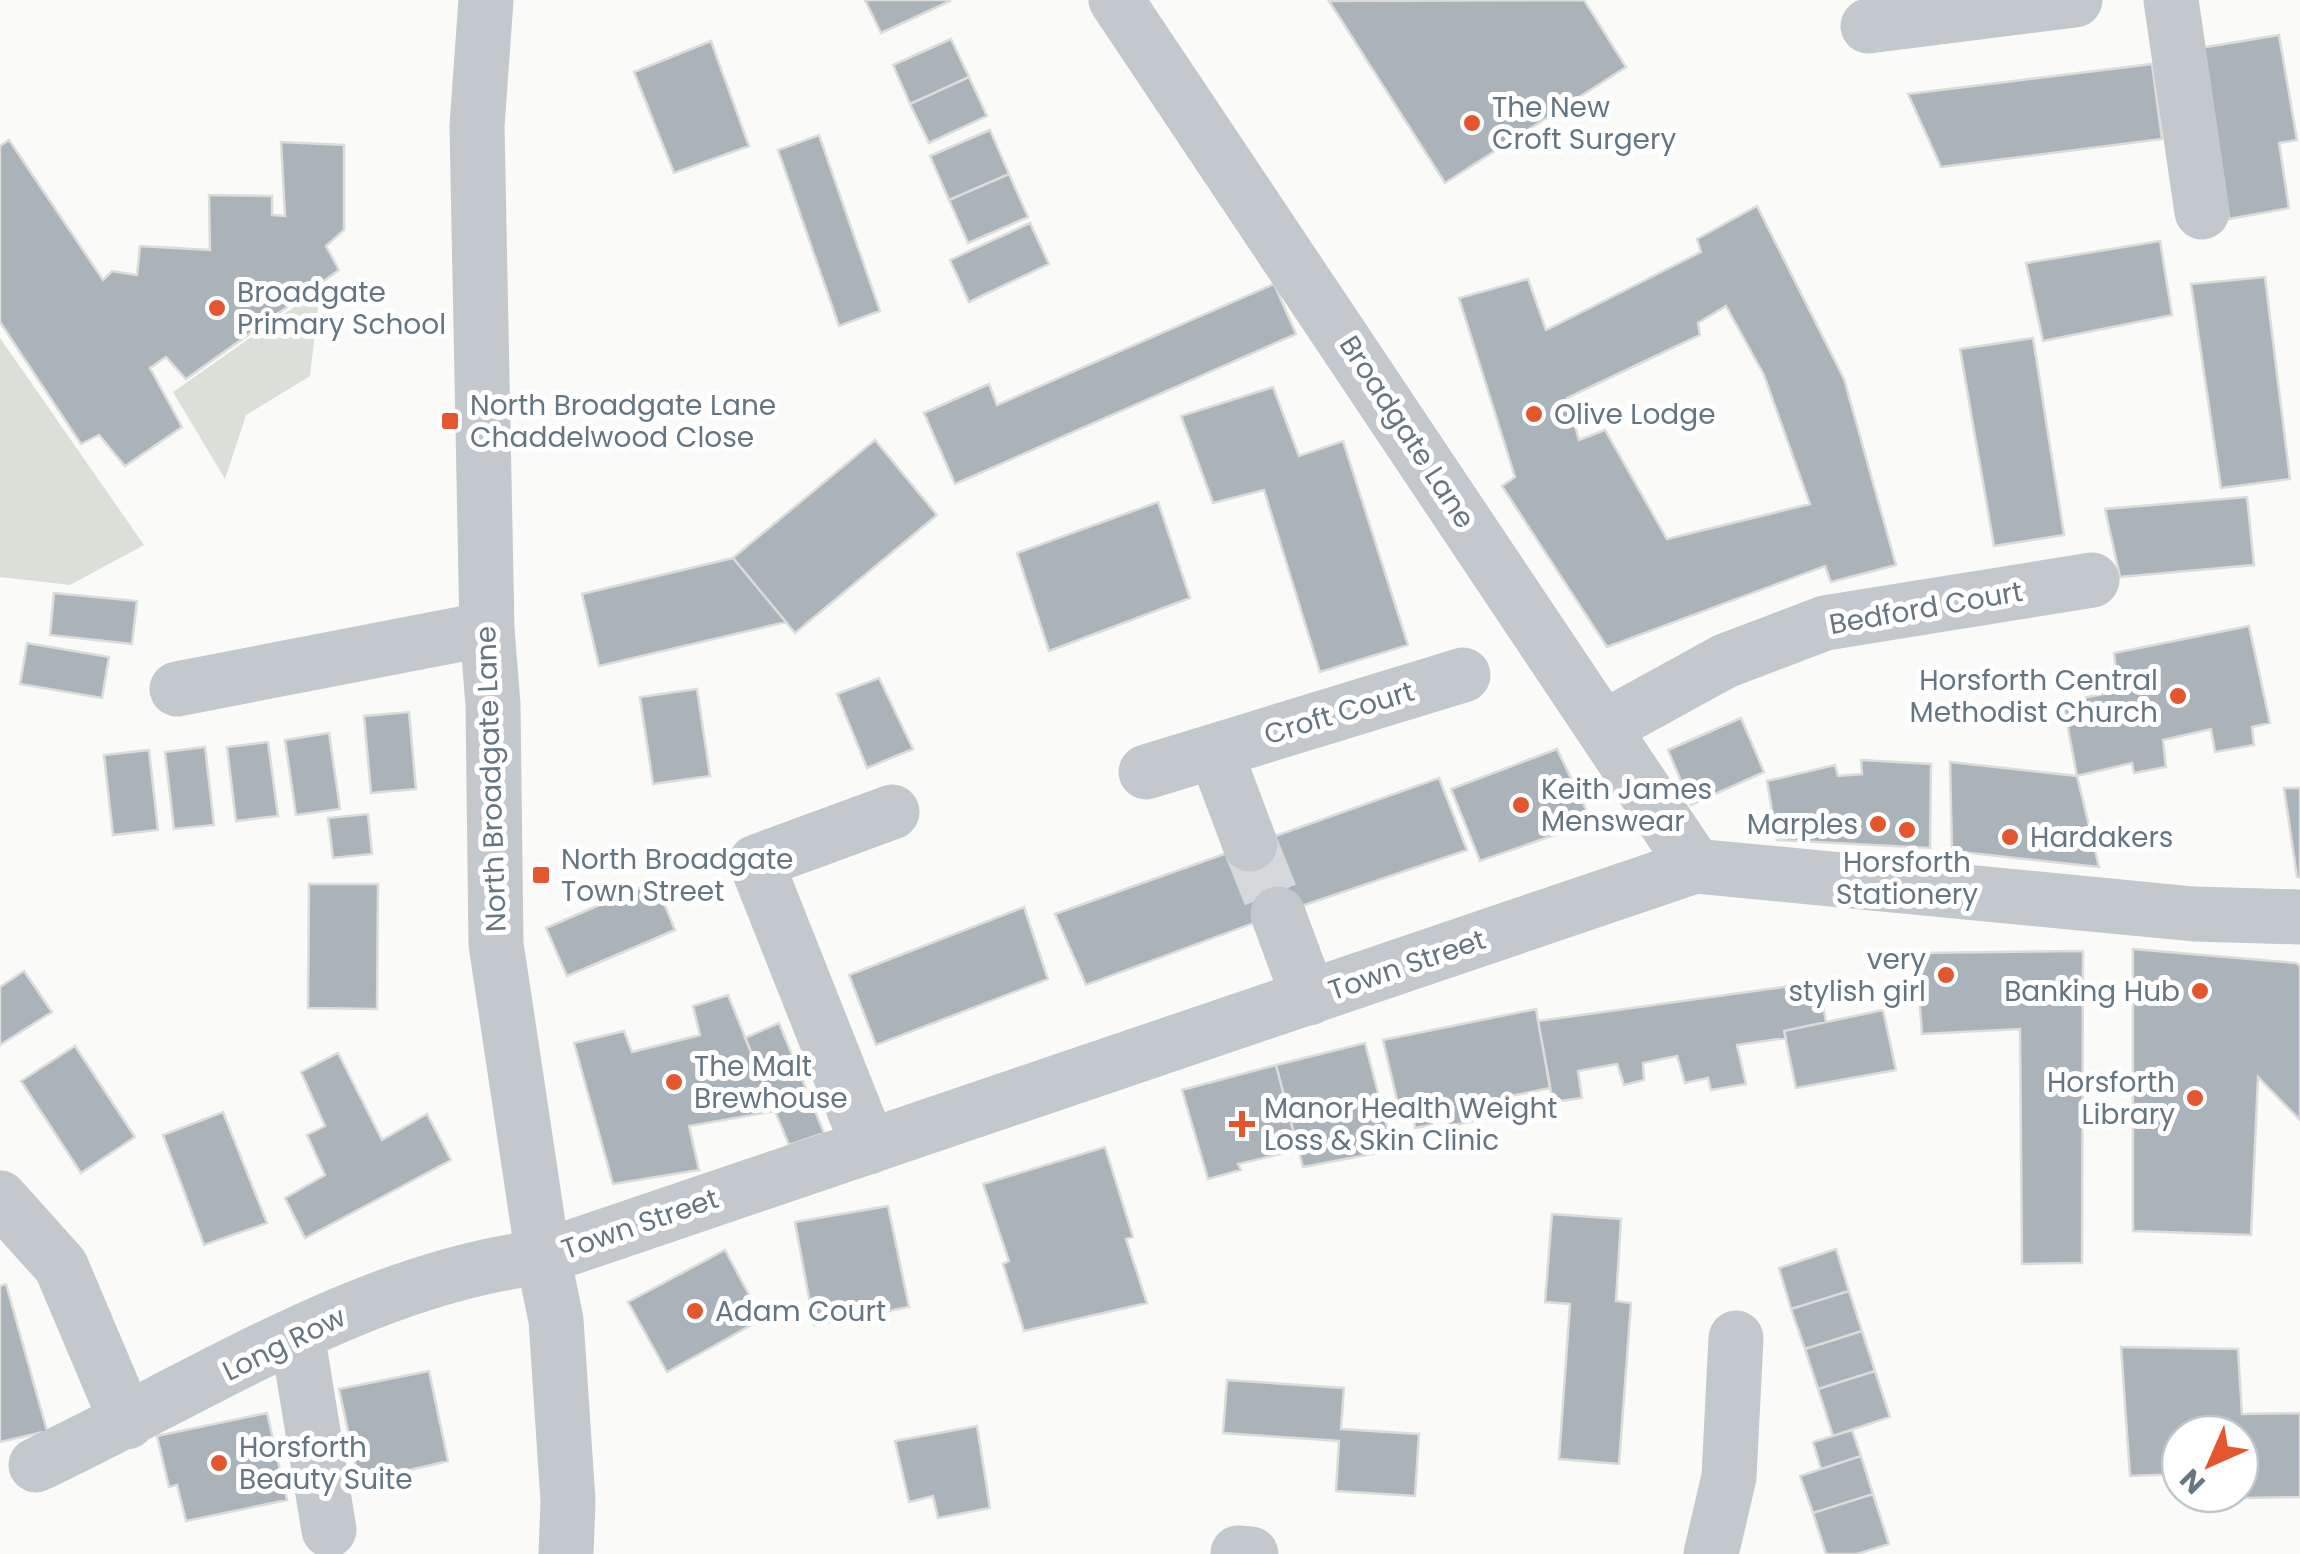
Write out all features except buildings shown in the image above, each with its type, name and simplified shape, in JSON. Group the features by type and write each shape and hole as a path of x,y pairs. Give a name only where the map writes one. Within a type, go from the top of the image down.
{"street":[{"name":"North Broadgate Lane","path":"486,0 477,126 496,944 556,1320 568,1501 566,1554"},
{"name":"Broadgate Lane","path":"1116,0 1695,866"},
{"path":"1868,26 2076,0"},
{"path":"2171,0 2202,212"},
{"name":"Bedford Court","path":"1603,728 1725,661 1825,623 2092,580"},
{"path":"176,689 487,629"},
{"name":"Croft Court","path":"1146,772 1463,675"},
{"path":"1215,750 1250,844"},
{"path":"869,1147 756,862 892,812"},
{"name":"Town Street","path":"543,1257 1695,866 2194,914 2300,917"},
{"path":"1278,914 1309,998"},
{"path":"0,1198 61,1266 127,1422"},
{"name":"Long Row","path":"36,1465 296,1334 415,1285 503,1262 543,1257"},
{"path":"296,1334 329,1530"},
{"path":"1711,1554 1729,1476 1736,1338"},
{"path":"1238,1553 1251,1554"}],"shaded area":[{"path":"320,289 310,376 246,415 225,479 173,392"},
{"path":"0,338 144,545 70,585 0,577"}],"tunnel":[{"path":"1250,844 1278,914"}],"place":[{"name":"The New Croft Surgery","path":"1472,123"},
{"name":"Broadgate Primary School","path":"217,308"},
{"name":"Olive Lodge","path":"1534,414"},
{"name":"North Broadgate Lane Chaddelwood Close","path":"450,421"},
{"name":"Horsforth Central Methodist Church","path":"2178,696"},
{"name":"Keith James Menswear","path":"1521,805"},
{"name":"Marples","path":"1878,824"},
{"name":"Horsforth Stationery","path":"1907,830"},
{"name":"Hardakers","path":"2010,837"},
{"name":"North Broadgate Town Street","path":"541,875"},
{"name":"very stylish girl","path":"1946,975"},
{"name":"Banking Hub","path":"2200,991"},
{"name":"The Malt Brewhouse","path":"674,1082"},
{"name":"Horsforth Library","path":"2195,1098"},
{"name":"Manor Health Weight Loss & Skin Clinic","path":"1242,1124"},
{"name":"Adam Court","path":"695,1311"},
{"name":"Horsforth Beauty Suite","path":"219,1463"}]}
